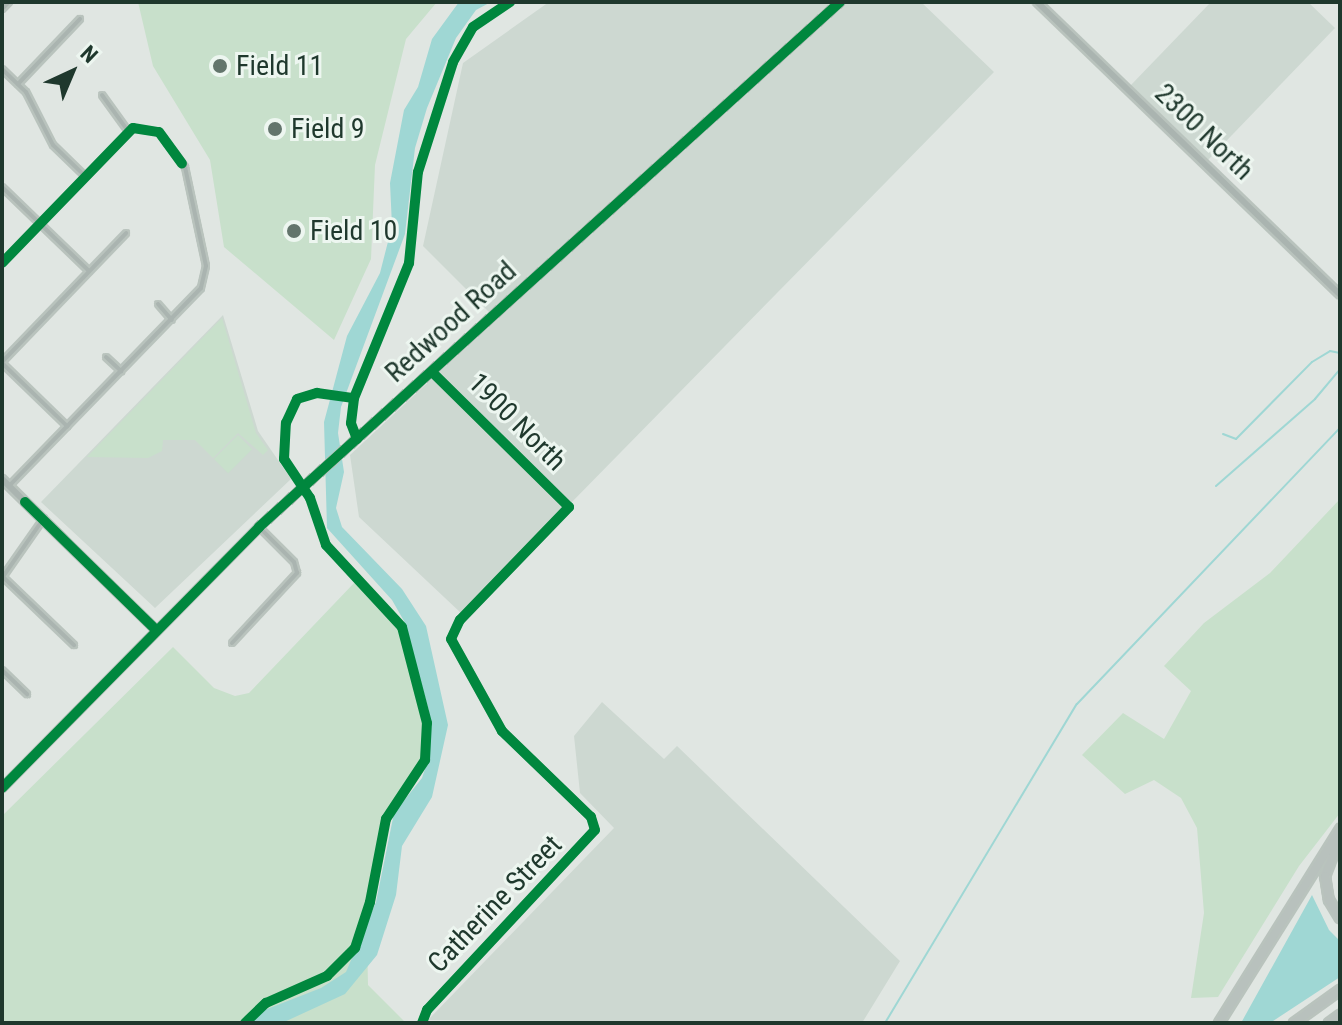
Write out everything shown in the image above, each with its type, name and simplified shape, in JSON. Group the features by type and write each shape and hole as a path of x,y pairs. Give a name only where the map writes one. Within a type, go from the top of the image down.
{"highway":[{"path":"1219,1023 1340,829"},
{"path":"1340,837 1325,876 1329,900 1340,918"},
{"path":"1294,1023 1340,990"},
{"path":"1329,1023 1340,1015"}],"main road":[{"name":"Redwood Road","path":"2,788 259,527 840,2"}],"street":[{"path":"2,9 9,2"},
{"name":"2300 North","path":"1037,2 1340,295"},
{"path":"18,84 80,19"},
{"path":"2,69 18,84 53,145 85,176"},
{"path":"102,95 128,131"},
{"path":"2,263 128,131 145,126 159,132 187,174 205,274 195,296 9,486"},
{"path":"2,187 89,271"},
{"path":"67,426 2,362 126,233"},
{"path":"158,304 172,320"},
{"path":"106,357 121,371"},
{"name":"1900 North","path":"432,372 569,507 460,620 453,632 454,649 495,722 591,817 595,830"},
{"path":"2,479 156,630"},
{"path":"43,520 2,577 74,645"},
{"path":"232,643 297,573 294,562 259,527"},
{"path":"2,670 27,694"},
{"name":"Catherine Street","path":"422,1023 427,1010 595,830"}],"shaded area":[{"path":"549,2 921,2 994,72 462,614 359,517 350,455 496,319 423,246 463,63"},
{"path":"1211,2 1308,2 1335,28 1207,161 1130,86"},
{"path":"223,315 258,431 291,479 155,608 41,502"},
{"path":"602,702 664,759 677,746 900,961 862,1023 428,1020 614,828 580,793 574,736"}],"green space":[{"path":"138,2 437,2 406,39 375,165 371,259 334,340 224,247 210,160 153,66"},
{"path":"222,318 256,433 268,450 263,455 238,433 213,458 195,440 163,440 162,451 148,458 87,457"},
{"path":"238,435 252,449 228,473 214,459"},
{"path":"1340,499 1340,813 1299,866 1218,997 1191,998 1204,913 1197,828 1181,798 1154,780 1125,794 1082,755 1123,713 1164,739 1191,691 1164,666 1204,623 1270,573"},
{"path":"355,582 388,613 402,635 421,704 427,753 416,780 389,812 367,937 368,985 406,1023 2,1023 2,816 173,647 214,688 235,696 249,693"}],"water":[{"path":"459,2 491,2 476,10 456,38 427,108 415,148 405,234 341,407 338,433 344,472 336,508 342,527 402,589 426,626 448,725 432,797 402,846 396,895 377,955 345,994 282,1023 251,1023 262,1011 321,988 346,972 376,902 394,813 422,778 429,757 429,711 404,621 392,600 327,528 324,422 347,336 380,273 392,226 390,183 404,110 418,87 432,39"},
{"path":"1312,895 1329,930 1340,941 1340,977 1270,1023 1241,1023"}],"waterway":[{"path":"1223,434 1236,439 1312,362 1330,351 1340,353"},
{"path":"1216,486 1315,399 1340,369"},
{"path":"885,1023 1077,704 1340,428"}],"cycle path":[{"path":"357,439 351,423 354,398 409,263 418,172 453,62 473,27 510,2"},
{"path":"2,788 259,527 840,2"},
{"path":"2,263 133,128 159,132 182,164"},
{"path":"422,1023 427,1010 595,830 591,817 502,731 451,639 460,620 569,507 432,372"},
{"path":"245,1023 266,1003 327,976 355,948 370,902 386,819 425,760 427,723 402,627 326,545 310,498 284,459 286,423 297,399 317,393 354,398"},
{"path":"25,502 156,630"}],"place":[{"name":"Field 11","path":"220,66"},
{"name":"Field 9","path":"275,129"},
{"name":"Field 10","path":"294,231"}]}
